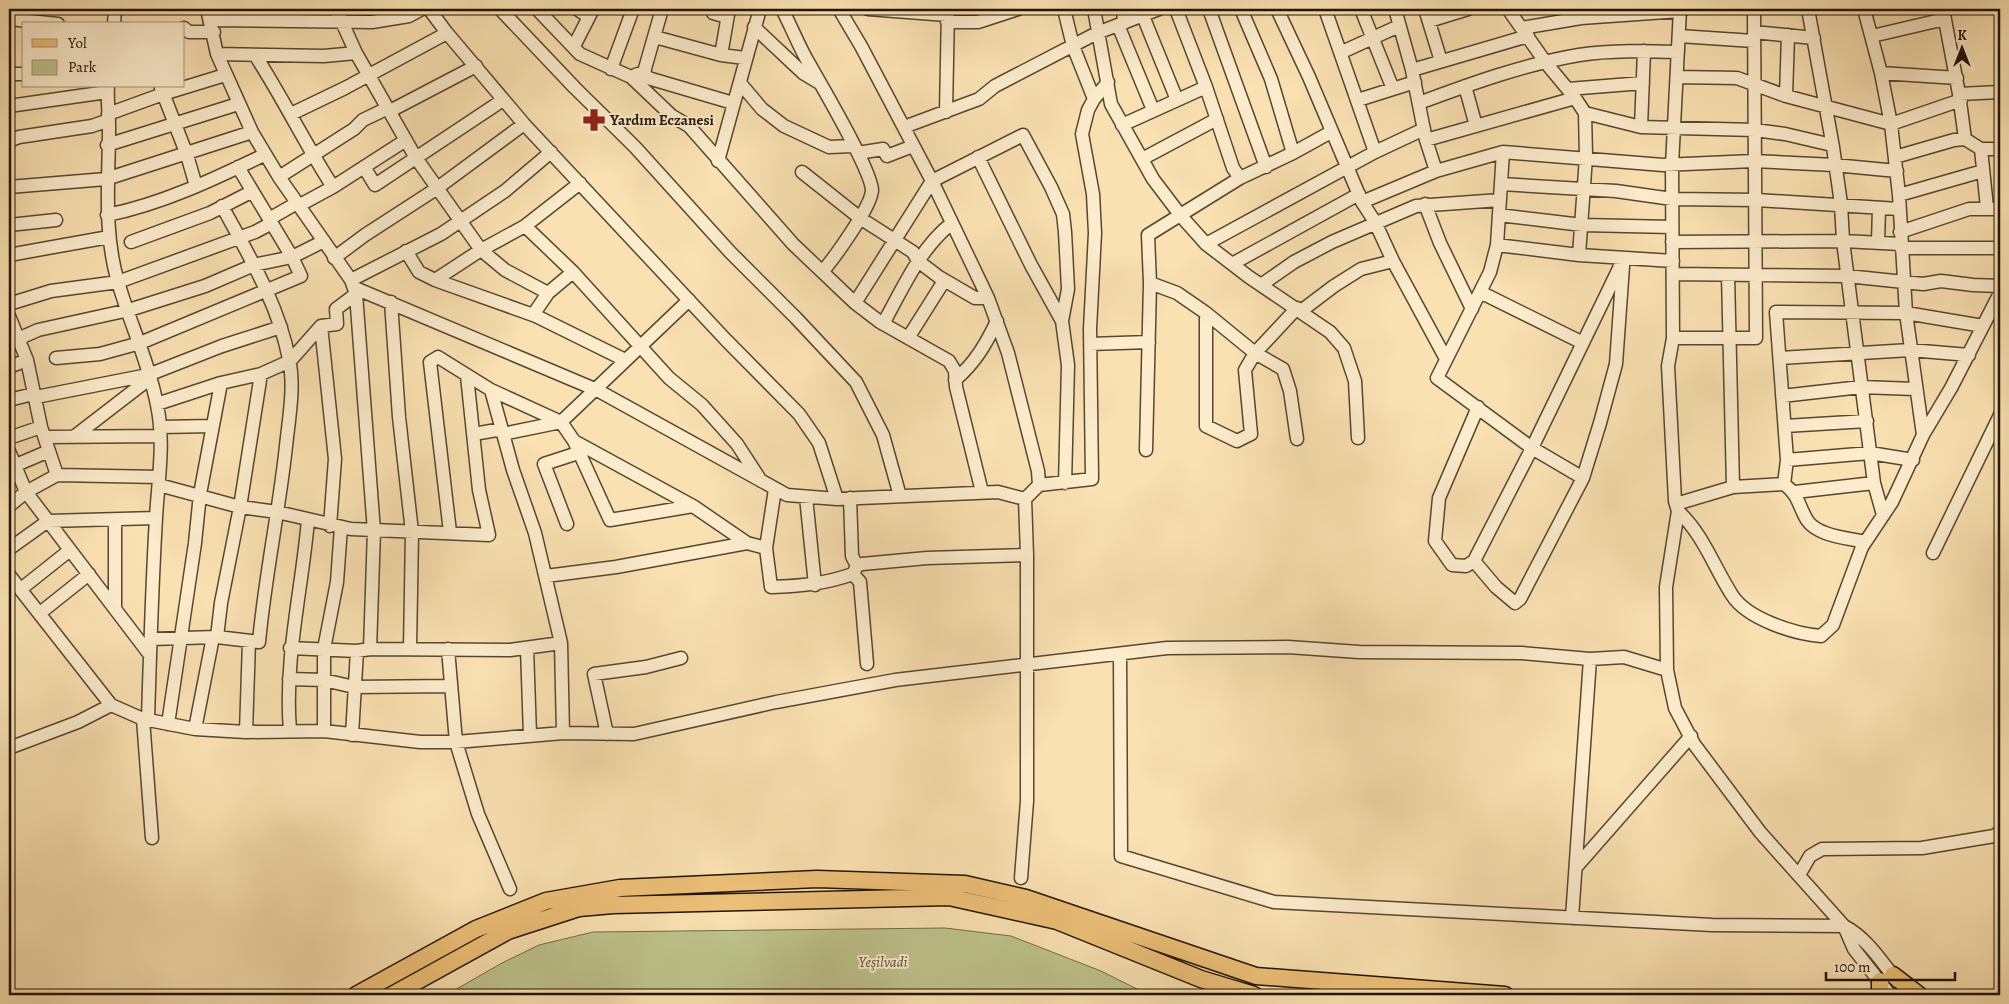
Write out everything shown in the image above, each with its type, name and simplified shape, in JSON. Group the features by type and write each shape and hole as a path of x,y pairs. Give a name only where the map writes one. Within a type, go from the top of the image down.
{"main road":[{"path":"356,995 476,929 546,901 620,888 817,879 965,884 1026,898 1256,976 1504,995"},
{"path":"392,995 508,931 579,908 612,905 949,897 1057,921 1201,979 1254,995"},
{"path":"1884,984 1920,995"}],"street":[{"path":"114,22 115,9"},
{"path":"336,9 368,76 416,158 436,189 461,220 481,250 505,270 548,293"},
{"path":"185,29 189,32 211,20 343,23 398,18 409,16 422,9"},
{"path":"429,9 446,33 524,124 799,414 819,443 844,498 852,556 860,582 867,664"},
{"path":"500,9 575,88 635,147 730,252 856,382 883,435 900,496"},
{"path":"574,46 591,13 577,9"},
{"path":"611,69 633,9"},
{"path":"644,72 662,9"},
{"path":"711,9 713,13 728,13 722,55"},
{"path":"718,161 760,9"},
{"path":"782,9 855,149 872,192 860,218 834,258 823,271"},
{"path":"839,9 932,181 988,298 1014,376 1038,471 1039,486"},
{"path":"868,9 947,15 978,22 1018,9"},
{"path":"1064,9 1073,46 1094,99"},
{"path":"1094,9 1111,104 1142,159 1181,216 1206,244 1261,285 1330,332 1344,348 1356,381 1358,438"},
{"path":"1123,9 1121,24 1153,110"},
{"path":"904,127 979,99 995,86 1073,46 1158,9"},
{"path":"1176,9 1206,87 1233,168 1240,178"},
{"path":"1209,9 1266,167"},
{"path":"1241,9 1271,79 1293,153"},
{"path":"1277,9 1309,77 1331,132 1361,198 1376,222 1393,261 1446,359"},
{"path":"1325,9 1342,52 1375,152"},
{"path":"1360,9 1393,89"},
{"path":"1395,9 1414,76 1425,134 1436,171"},
{"path":"1425,9 1441,61"},
{"path":"1508,9 1546,63 1585,113 1586,157 1579,255"},
{"path":"1673,338 1731,340 1756,338 1757,200 1754,161 1754,9"},
{"path":"1808,9 1841,204 1842,240 1874,483 1883,515"},
{"path":"1864,9 1881,73 1891,124 1899,195 1906,312 1915,389 1923,435"},
{"path":"541,10 580,54 631,77 672,116 689,126 793,244 855,303 882,324 949,361 954,371 982,492"},
{"path":"1429,21 1462,10"},
{"path":"1358,100 1393,89 1441,61 1525,32 1581,18 1681,10 1672,165 1673,338 1668,366 1677,508 1666,587 1666,670 1675,708 1694,744 1760,832 1844,926 1856,932 1869,946 1890,995"},
{"path":"1872,36 1944,14 1957,78 1965,139"},
{"path":"946,112 947,15"},
{"path":"1143,16 1177,100"},
{"path":"9,19 38,22"},
{"path":"211,20 217,54 225,75 264,155 297,205 314,225 354,288 374,531 364,650 354,687 352,735"},
{"path":"1342,52 1370,37 1399,26"},
{"path":"754,27 803,73 820,83"},
{"path":"291,114 368,76 446,33"},
{"path":"1786,96 1788,35"},
{"path":"1679,36 1788,35 1814,38"},
{"path":"655,37 722,55 745,58"},
{"path":"1419,103 1465,86 1580,55 1644,50 1678,52"},
{"path":"1641,127 1644,50"},
{"path":"217,54 324,56 356,53"},
{"path":"255,55 333,187"},
{"path":"279,177 313,156 363,120 389,110 476,66"},
{"path":"631,77 644,72"},
{"path":"644,72 648,78 733,103"},
{"path":"1881,73 1957,78"},
{"path":"9,74 22,74"},
{"path":"185,85 225,75"},
{"path":"1678,78 1737,78 1826,108 1891,124 1960,97 2000,92"},
{"path":"1021,878 1027,801 1027,555 1025,499 1039,486 1092,479 1090,344 1095,233 1093,194 1082,134 1088,110 1094,99 1108,82"},
{"path":"740,83 762,109 784,126 829,146 855,149 883,149 887,156 913,146"},
{"path":"1206,244 1375,152 1425,134 1476,126 1572,94 1643,83"},
{"path":"1465,86 1476,126"},
{"path":"1122,125 1206,87"},
{"path":"9,106 108,89 109,117 106,179 110,237 118,282 140,342 157,404 160,432 146,719 152,838"},
{"path":"9,141 33,135 92,126 162,90 187,154 196,186"},
{"path":"364,167 375,185 503,100"},
{"path":"107,145 238,104"},
{"path":"1585,113 1641,127 1755,130 1785,134 1832,145"},
{"path":"1142,159 1217,119"},
{"path":"334,258 365,235 436,189 524,124"},
{"path":"9,187 106,179 252,132"},
{"path":"1146,450 1150,283 1148,235 1240,178 1266,167 1331,132"},
{"path":"855,303 932,181 1023,135 1051,187 1062,214 1065,232 1068,289 1062,321 1068,365 1065,483"},
{"path":"1895,156 1954,140 1965,139 1981,149 2000,150"},
{"path":"9,304 51,291 118,282 239,238 333,187 406,140"},
{"path":"1901,241 1969,209 1994,208 1984,172 1981,149"},
{"path":"157,404 221,383 261,374 290,361 321,326 337,324 336,309 354,288 406,250 442,234 505,191 550,152"},
{"path":"1503,152 1497,245 1490,272 1437,378 1532,448 1582,478"},
{"path":"1232,264 1361,198 1436,171 1503,152 1672,165 1754,161 1834,165 1897,171"},
{"path":"107,215 139,208 196,186 264,155"},
{"path":"978,157 1031,265 1062,321"},
{"path":"56,358 100,354 140,342 268,292 301,276 271,221 251,192 238,168"},
{"path":"802,172 860,218 913,252 918,261 944,280 975,298 988,298"},
{"path":"1899,195 1984,172"},
{"path":"435,280 481,250 525,226 580,183"},
{"path":"1501,184 1584,189 1672,199 1757,200 1899,209"},
{"path":"131,242 182,224 251,192"},
{"path":"1261,285 1294,262 1376,222 1425,204 1500,200"},
{"path":"1425,204 1440,243 1472,309"},
{"path":"151,639 215,637 259,642 290,413 290,361 281,327 268,292 222,206"},
{"path":"1878,243 1879,208"},
{"path":"1499,215 1582,225 1672,227"},
{"path":"9,225 56,220"},
{"path":"882,324 918,261 937,234 952,223"},
{"path":"525,226 573,272 670,378 702,405 737,444 761,481"},
{"path":"9,255 110,237"},
{"path":"1672,242 1842,240 1878,243 1901,241 2000,248"},
{"path":"18,339 38,330 128,310 205,286 254,265 292,257 324,241"},
{"path":"1497,245 1579,255 1673,261"},
{"path":"406,250 419,272 435,280 533,315 625,360"},
{"path":"1478,407 1438,498 1435,541 1452,564 1466,566 1474,561 1532,448 1624,258"},
{"path":"1474,561 1496,587 1514,603 1520,598 1582,478 1616,364 1624,258"},
{"path":"1206,313 1206,426 1237,441 1251,434 1246,370 1256,353 1299,310 1338,282 1361,269 1393,261"},
{"path":"533,315 548,293 573,272"},
{"path":"1674,274 1847,276 1923,284 1941,281 2000,286"},
{"path":"1728,275 1733,487"},
{"path":"908,338 944,280"},
{"path":"1150,283 1177,294 1206,313 1256,353 1283,369 1290,391 1296,439"},
{"path":"354,288 597,390 787,496 844,498 998,492 1025,499"},
{"path":"1480,292 1582,343"},
{"path":"1677,508 1692,524 1733,597 1748,611 1777,625 1822,636 1833,625 1865,542 1883,515 1913,460 1923,435 1991,320 2000,293"},
{"path":"474,434 502,432 561,422 597,390 639,345 689,300"},
{"path":"390,302 399,417 412,532 410,649"},
{"path":"1865,542 1816,529 1807,520 1790,488 1776,312 1906,312 1991,320"},
{"path":"956,380 970,367 982,350 997,321"},
{"path":"11,324 27,360 44,432 57,474"},
{"path":"321,326 335,460 337,582 324,649 324,731"},
{"path":"9,400 149,377 222,346 281,327"},
{"path":"1090,344 1149,342"},
{"path":"1780,358 1910,350 1969,355"},
{"path":"450,532 430,362 438,357 491,390 561,422 576,447 610,520 693,506"},
{"path":"9,368 27,360"},
{"path":"195,728 240,507 261,374"},
{"path":"9,506 26,492 57,474 159,481 240,507 277,512 336,527 374,531 489,534 479,490 467,376"},
{"path":"75,436 149,377"},
{"path":"168,724 182,639 200,494 221,383"},
{"path":"1782,396 1861,387 1915,389"},
{"path":"491,390 502,432 535,532 561,644 563,733"},
{"path":"1933,553 2000,415"},
{"path":"1785,426 1867,421"},
{"path":"9,438 44,432 75,436 160,432 213,426"},
{"path":"576,447 693,506 747,543 766,548"},
{"path":"567,524 544,464 576,447"},
{"path":"9,451 12,466 26,492 150,655"},
{"path":"12,466 49,451"},
{"path":"1787,460 1870,453 1913,460"},
{"path":"1677,508 1733,487 1790,488 1874,483"},
{"path":"775,489 766,548 771,588 815,585 855,570 927,558 1027,555"},
{"path":"806,497 815,585"},
{"path":"9,550 48,521 156,518"},
{"path":"115,520 115,609"},
{"path":"290,731 290,648 305,559 308,520"},
{"path":"546,576 616,567 747,543"},
{"path":"20,589 70,550"},
{"path":"40,614 89,574"},
{"path":"9,575 111,705 146,719 195,728 246,732 324,731 420,742 456,742 563,733 634,734 776,702 895,680 1167,648 1288,647 1358,652 1522,653 1590,659 1624,657 1666,670"},
{"path":"246,732 249,641"},
{"path":"290,648 364,650 527,648 561,644"},
{"path":"527,648 530,735"},
{"path":"448,649 456,742 478,814 510,889"},
{"path":"1120,654 1121,856 1274,902 1712,925 1844,926"},
{"path":"607,734 594,674 646,666 680,658"},
{"path":"1572,918 1590,659"},
{"path":"289,679 324,680 354,687 451,686"},
{"path":"9,748 78,722 111,705"},
{"path":"1576,866 1691,736"},
{"path":"1799,875 1810,856 1822,849 1922,848 1994,836 2000,832"},
{"path":"1884,984 1908,995"}],"green space":[{"name":"Yeşilvadi","path":"945,928 1011,936 1101,971 1149,995 446,995 502,963 539,945 593,932"}],"place":[{"name":"Yardım Eczanesi","path":"594,120"}]}
